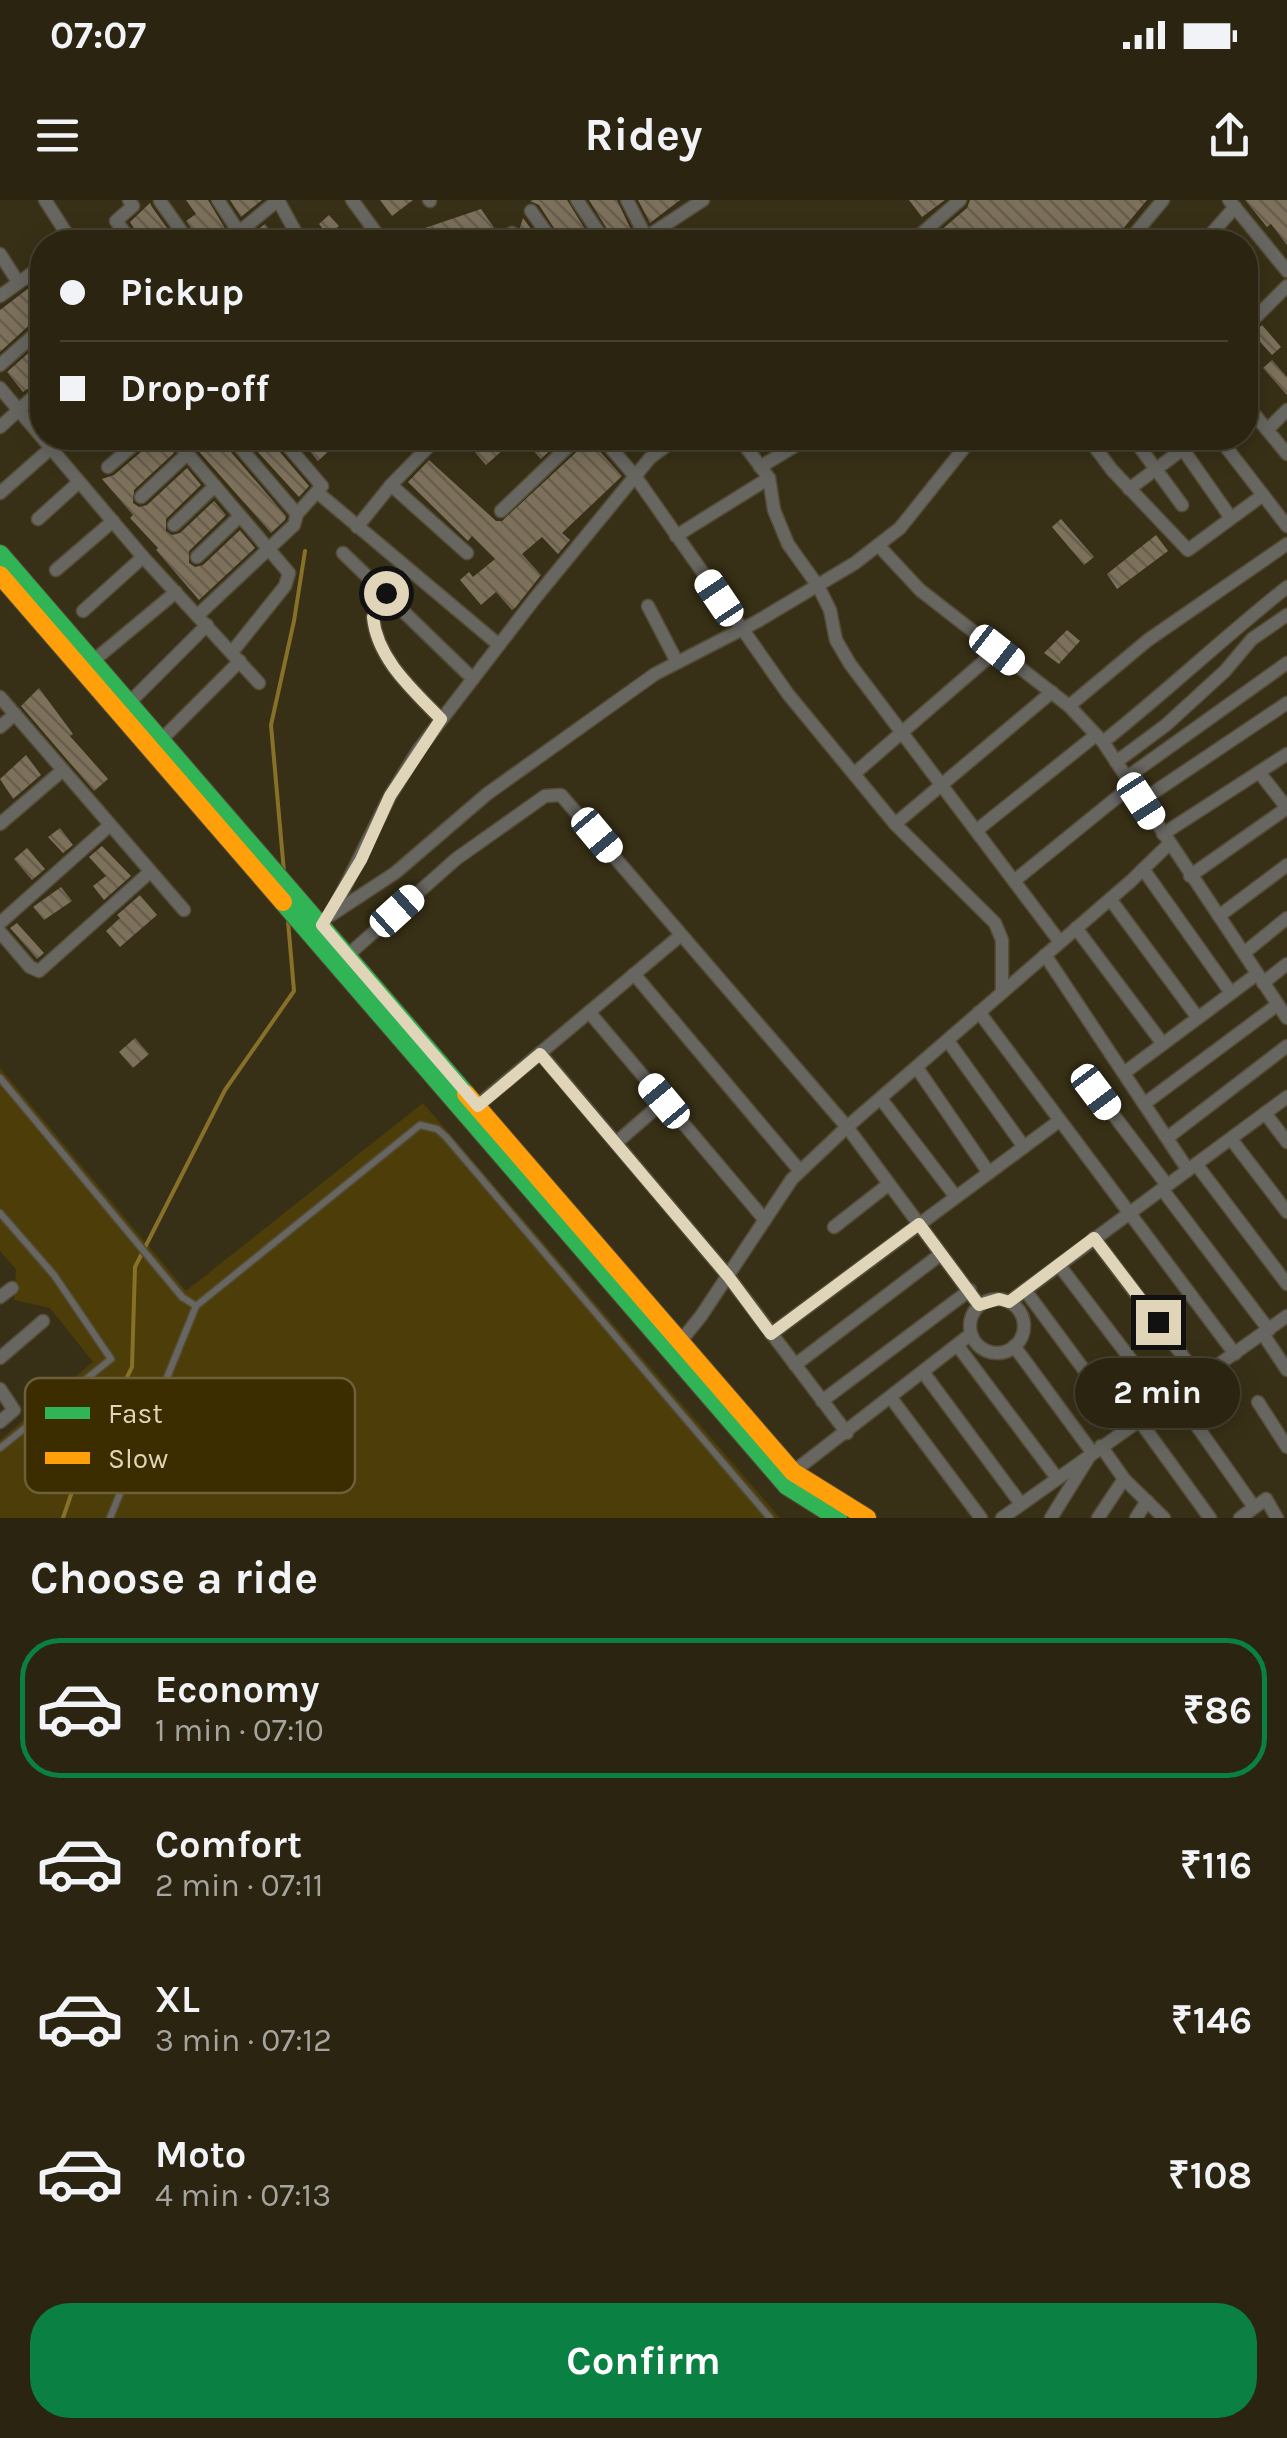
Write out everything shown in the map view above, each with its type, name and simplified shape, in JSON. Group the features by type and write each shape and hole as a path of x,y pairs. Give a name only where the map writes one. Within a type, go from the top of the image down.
{"street":[{"path":"45,200 64,230"},
{"path":"123,230 116,220 133,206 129,200"},
{"path":"218,200 237,230"},
{"path":"244,230 278,200 294,230"},
{"path":"352,200 373,229"},
{"path":"576,200 597,230"},
{"path":"627,200 638,230"},
{"path":"926,230 960,200"},
{"path":"1138,230 1162,200"},
{"path":"656,230 697,201"},
{"path":"160,202 180,230"},
{"path":"1213,230 1232,204 1253,230"},
{"path":"531,211 544,230"},
{"path":"1258,236 1287,271"},
{"path":"0,254 18,282"},
{"path":"0,296 30,274"},
{"path":"1258,315 1287,286"},
{"path":"0,365 30,339"},
{"path":"0,388 30,426"},
{"path":"0,427 30,400"},
{"path":"1267,430 1287,410"},
{"path":"1258,419 1287,454"},
{"path":"0,493 48,450"},
{"path":"52,450 258,684"},
{"path":"108,467 128,450"},
{"path":"161,740 236,657 285,586 289,572 184,450"},
{"path":"242,450 297,514"},
{"path":"129,703 294,525 297,514 322,486 291,450"},
{"path":"357,527 425,450"},
{"path":"500,511 564,450"},
{"path":"612,450 635,476 788,694 895,824 995,923 1002,940 1002,992"},
{"path":"317,924 390,796 441,719 635,476 661,450"},
{"path":"748,450 764,472 788,544 830,610 836,640 1060,942"},
{"path":"676,536 725,508 792,450"},
{"path":"317,924 395,873 486,794 654,674 818,586 878,545 900,528 961,450"},
{"path":"1098,450 1188,550 1263,494"},
{"path":"1142,450 1182,505"},
{"path":"1130,488 1156,470 1174,450"},
{"path":"1184,450 1231,518"},
{"path":"1228,450 1287,526"},
{"path":"141,498 187,454"},
{"path":"38,519 79,482"},
{"path":"391,484 467,552"},
{"path":"174,525 215,486"},
{"path":"317,492 500,644"},
{"path":"197,557 240,516"},
{"path":"56,570 112,521"},
{"path":"1069,706 1148,640 1287,544"},
{"path":"878,545 920,590 1069,706 1099,738 1284,1010 1144,1104"},
{"path":"343,553 473,679"},
{"path":"0,554 161,740 274,881"},
{"path":"83,610 143,556"},
{"path":"0,575 274,881 348,955 478,1106 787,1486 838,1518"},
{"path":"977,830 1287,587"},
{"path":"93,661 176,592"},
{"path":"386,593 373,617 382,645 401,678 441,719"},
{"path":"648,606 678,662"},
{"path":"1116,762 1225,671 1252,639 1287,614"},
{"path":"854,773 997,650"},
{"path":"1014,881 1129,782 1287,664"},
{"path":"895,824 1052,692"},
{"path":"0,697 184,910"},
{"path":"1141,801 1287,703"},
{"path":"0,726 15,714"},
{"path":"676,1346 800,1171 1110,899 1143,869 1166,839 1287,754"},
{"path":"0,824 62,770"},
{"path":"1190,876 1287,808 1259,772"},
{"path":"348,955 456,859 545,796 561,795 847,1127 979,1305"},
{"path":"0,923 110,825"},
{"path":"1219,916 1287,864"},
{"path":"1143,869 1232,993"},
{"path":"0,932 30,967 39,971 150,872"},
{"path":"1110,899 1198,1018"},
{"path":"1244,952 1287,918"},
{"path":"317,924 676,1346 793,1472 867,1518"},
{"path":"1076,928 1163,1044"},
{"path":"478,1106 681,935"},
{"path":"1045,956 1167,1138 1287,1284"},
{"path":"1124,1073 1232,993 1287,964"},
{"path":"634,974 800,1171"},
{"path":"589,1012 765,1220"},
{"path":"979,1012 1235,1354"},
{"path":"948,1041 1024,1147"},
{"path":"1167,1138 1287,1046"},
{"path":"540,1054 728,1276 847,1433"},
{"path":"917,1068 989,1173"},
{"path":"1096,1092 1266,1332 1287,1370"},
{"path":"1009,1302 1287,1096"},
{"path":"881,1099 956,1197"},
{"path":"616,1144 664,1101"},
{"path":"1265,1113 1287,1142"},
{"path":"771,1334 1059,1121"},
{"path":"1231,1139 1287,1212"},
{"path":"834,1227 890,1184"},
{"path":"1094,1238 1200,1378"},
{"path":"794,1365 942,1254"},
{"path":"1059,1265 1254,1508"},
{"path":"822,1401 970,1290"},
{"path":"1025,1290 1210,1518"},
{"path":"999,1299 1009,1302 1022,1317 1021,1338 1005,1351 984,1350 971,1334 972,1313 979,1305 999,1299"},
{"path":"1002,1518 1287,1316"},
{"path":"0,1358 43,1321"},
{"path":"793,1472 971,1334"},
{"path":"957,1345 1057,1478"},
{"path":"1014,1346 1097,1449 1164,1518"},
{"path":"923,1372 1021,1504"},
{"path":"0,1389 14,1410 0,1422"},
{"path":"891,1398 981,1518"},
{"path":"1258,1402 1287,1448"},
{"path":"1051,1518 1097,1449"},
{"path":"1098,1518 1124,1479"},
{"path":"1240,1518 1266,1499 1278,1518"},
{"path":"1136,1518 1147,1502"}],"lane":[{"path":"0,1078 182,1297 196,1306"},
{"path":"167,1378 196,1306 420,1125 436,1129 770,1518"},
{"path":"0,1213 67,1292 111,1359 87,1378"},
{"path":"0,1448 25,1428"},
{"path":"110,1518 120,1493"}],"shaded area":[{"path":"0,1068 186,1291 423,1103 780,1518 0,1518 0,1440 25,1419 25,1493 355,1493 355,1378 74,1378 93,1362 50,1308 14,1300 16,1269 0,1251"}],"building":[{"path":"186,200 208,200 226,230 192,230 186,221 196,214"},
{"path":"230,200 262,200 241,217"},
{"path":"380,200 413,200 392,216"},
{"path":"567,200 586,230 555,230 539,205 530,201"},
{"path":"589,200 617,200 631,230 608,230"},
{"path":"638,200 680,200 650,223"},
{"path":"909,200 945,200 922,217"},
{"path":"970,200 1147,200 1122,230 941,230 967,208"},
{"path":"1245,200 1287,200 1287,245 1271,224 1267,227"},
{"path":"150,203 169,230 135,230 130,222"},
{"path":"481,209 496,230 427,230"},
{"path":"329,215 339,226 324,230 319,224"},
{"path":"523,218 532,230 520,230"},
{"path":"30,287 30,325 0,352 0,310"},
{"path":"1262,325 1281,347 1272,355 1258,340"},
{"path":"30,352 30,387 23,392 7,372"},
{"path":"1272,360 1287,377 1287,395 1263,368"},
{"path":"143,450 172,450 174,453 134,490 133,503 139,507 147,505 187,468 201,485 166,519 166,531 172,535 180,533 214,501 226,515 189,551 189,563 195,567 203,565 240,530 255,548 199,600 102,479 114,475"},
{"path":"198,450 229,450 286,516 271,533"},
{"path":"256,450 278,450 309,486 299,497"},
{"path":"309,450 330,450 318,461"},
{"path":"473,450 503,450 486,465"},
{"path":"533,450 550,450 541,459"},
{"path":"579,450 599,450 622,476 562,533 570,540 558,554 542,537 522,554 541,575 512,610 496,592 481,605 460,580 469,572 473,577 495,559 472,536 468,541 408,482 429,460 496,521 502,521"},
{"path":"1061,519 1094,557 1084,565 1052,527"},
{"path":"1156,535 1168,551 1117,589 1107,574"},
{"path":"1067,630 1080,641 1059,664 1044,653"},
{"path":"39,688 73,734 70,736 108,779 94,791 21,706"},
{"path":"26,755 41,775 13,799 0,779"},
{"path":"60,828 73,845 63,853 48,837"},
{"path":"102,846 131,876 104,900 93,886 106,876 89,857"},
{"path":"27,848 45,869 32,880 14,859"},
{"path":"61,887 72,901 44,920 33,907"},
{"path":"140,895 157,915 120,947 106,931"},
{"path":"17,923 44,953 37,959 10,928"},
{"path":"135,1038 149,1054 133,1068 119,1052"}],"waterway":[{"path":"284,872 271,725 305,551"},
{"path":"127,1378 132,1367 135,1267 225,1090 294,991 288,921"},
{"path":"63,1518 72,1493"}],"traffic: fast":[{"path":"0,554 466,1094"},
{"path":"283,902 787,1486 838,1518"}],"traffic: slow":[{"path":"0,575 283,902"},
{"path":"466,1094 793,1472 867,1518"}],"route":[{"path":"386,593 375,609 374,627 401,678 441,719 390,796 361,860 322,925 478,1106 540,1054 728,1276 771,1334 919,1224 979,1305 988,1300 1009,1302 1094,1238 1158,1322"}]}
